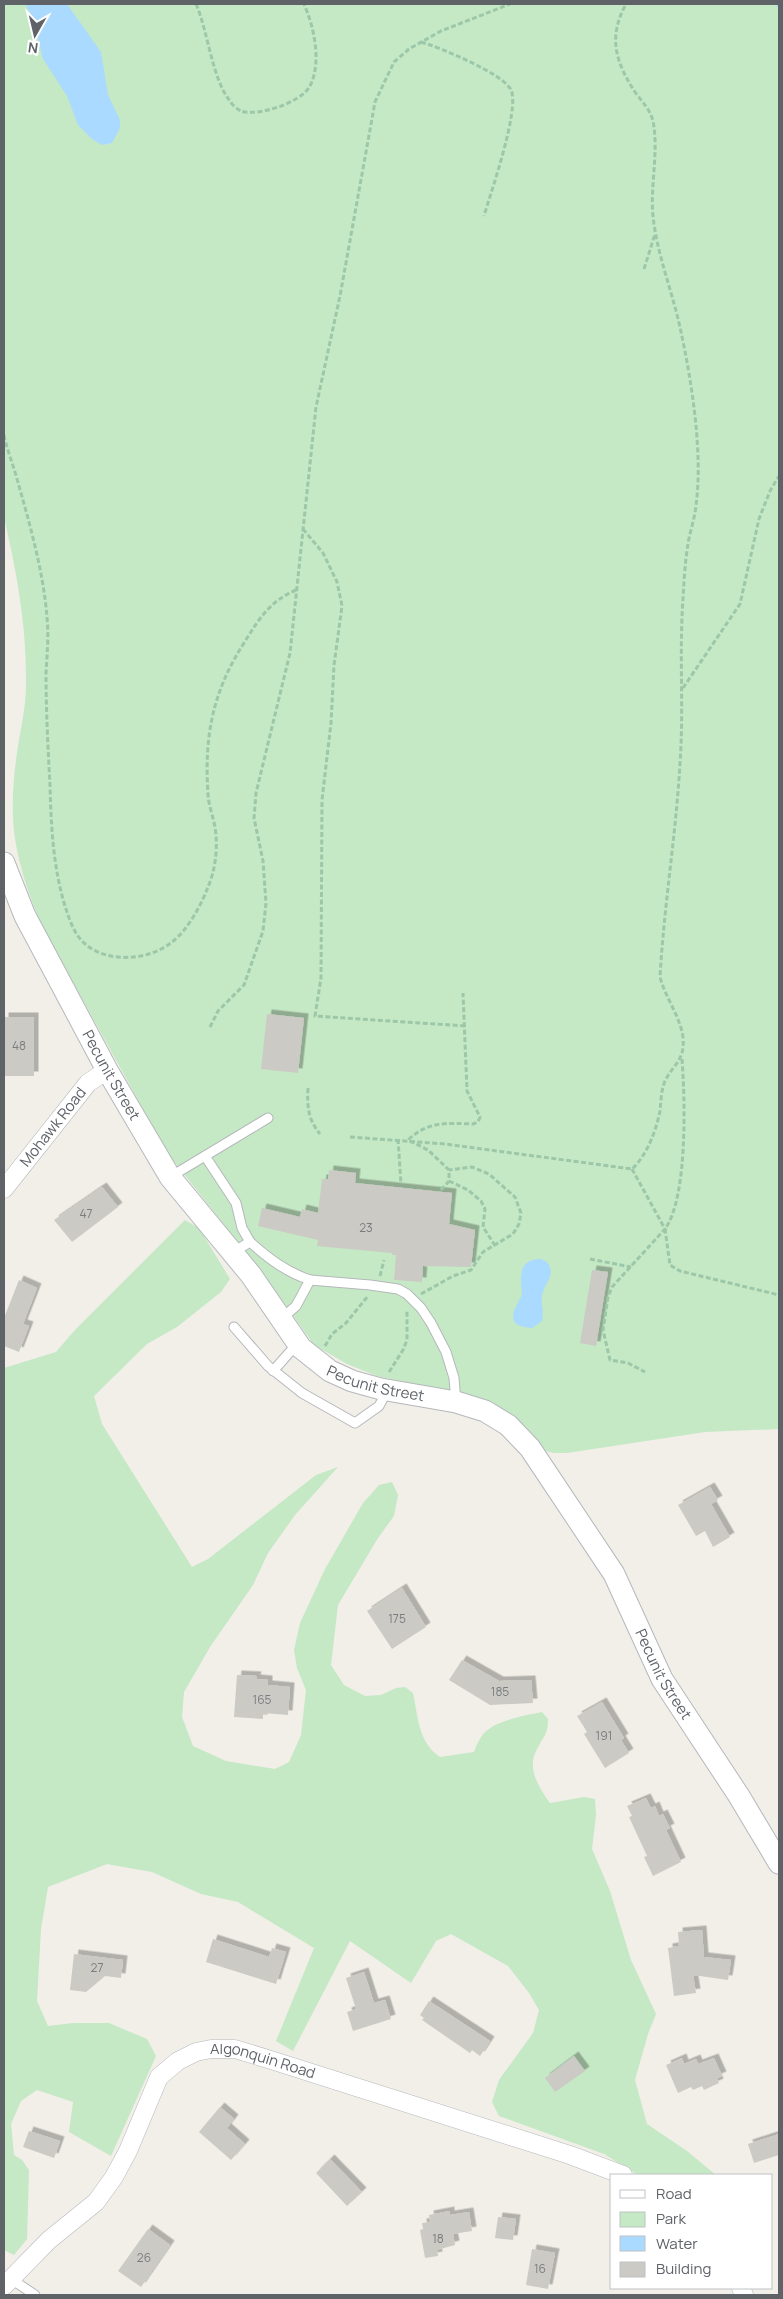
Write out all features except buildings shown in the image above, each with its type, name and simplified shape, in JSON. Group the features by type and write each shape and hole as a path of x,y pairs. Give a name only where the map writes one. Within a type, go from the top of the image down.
{"street":[{"name":"Pecunit Street","path":"4,863 25,916 107,1070 170,1177 241,1247 281,1320 304,1351 342,1377 384,1390 456,1402 495,1416 512,1429 530,1448 614,1574 662,1679 739,1796 779,1863"},
{"name":"Mohawk Road","path":"4,1190 88,1083 107,1070"},
{"name":"Algonquin Road","path":"7,2283 49,2240 96,2202 114,2177 128,2151 159,2077 178,2061 196,2052 211,2048 235,2049 271,2060 570,2155 621,2174"}],"lane":[{"path":"170,1177 268,1118"},
{"path":"205,1156 236,1203 242,1228 241,1247 310,1280 376,1285 398,1289 414,1299 438,1335 451,1365 456,1402"},
{"path":"281,1320 296,1306 310,1280"},
{"path":"234,1328 273,1371 302,1393 355,1423 379,1406 384,1390"},
{"path":"273,1371 304,1351"},
{"path":"7,2283 35,2295"}],"path":[{"path":"196,4 217,72 228,100 240,111 247,112 277,107 298,98 310,88 314,77 315,40 304,4"},
{"path":"210,1028 218,1011 244,985 263,931 266,903 262,860 254,818 256,793 286,673 316,407 340,296 371,118 379,92 394,62 409,48 441,31 510,4"},
{"path":"626,4 617,25 614,40 619,61 627,78 647,106 652,118 654,132 652,214 681,332 695,425 697,459 696,505 688,545 683,599 683,689 680,765 660,977 663,990 682,1035 684,1111 681,1173 672,1218 665,1229 612,1287 608,1297 603,1330 610,1360 628,1362 645,1372"},
{"path":"420,42 434,46 483,68 503,81 511,90 513,110 484,216"},
{"path":"644,269 656,233"},
{"path":"4,435 21,491 43,586 47,614 48,764 57,869 68,917 76,933 91,948 115,956 146,955 173,942 188,923 208,888 216,859 216,830 208,794 208,772 209,736 217,693 226,672 262,615 282,596 296,590"},
{"path":"683,689 740,604 759,519 770,491 779,476"},
{"path":"303,529 323,553 336,582 342,606 334,666 331,723 322,800 321,978 315,1016 466,1026"},
{"path":"408,1140 419,1129 435,1125 473,1124 478,1122 480,1117 468,1091 463,993"},
{"path":"632,1169 638,1163 649,1143 658,1119 666,1081 682,1056"},
{"path":"308,1088 308,1110 312,1123 320,1134"},
{"path":"350,1137 398,1139 444,1144 562,1158 632,1169"},
{"path":"398,1139 401,1184"},
{"path":"408,1140 428,1150 449,1170 450,1181"},
{"path":"384,1390 407,1340 406,1313 408,1306 414,1299 448,1278 471,1270 483,1252 513,1234 518,1227 521,1213 518,1202 512,1192 483,1170 472,1167 449,1170"},
{"path":"632,1169 665,1229 669,1260 672,1268 779,1296"},
{"path":"441,1190 450,1181"},
{"path":"450,1181 468,1190 481,1202 485,1209 483,1227 494,1246"},
{"path":"590,1258 631,1266"},
{"path":"304,1351 322,1353 329,1337 346,1323 376,1285 384,1260"}],"green space":[{"path":"4,4 779,4 779,1429 705,1432 567,1453 554,1453 542,1450 510,1414 486,1400 377,1376 347,1364 314,1345 261,1271 168,1154 44,930 23,875 16,845 13,817 15,769 26,694 26,664 20,601 4,517"},
{"path":"185,1220 199,1228 230,1279 221,1292 177,1327 147,1344 94,1396 102,1424 192,1567 208,1559 316,1475 338,1467 295,1515 268,1553 253,1585 210,1647 184,1692 182,1717 193,1746 226,1761 275,1769 289,1762 301,1735 306,1690 297,1668 294,1650 300,1623 325,1569 363,1503 379,1485 392,1482 398,1495 394,1516 378,1538 338,1605 331,1665 344,1685 365,1696 381,1695 396,1688 405,1687 413,1693 423,1736 427,1744 440,1757 474,1752 486,1731 507,1720 542,1712 548,1719 546,1732 534,1758 533,1765 536,1778 550,1803 584,1797 595,1799 596,1815 592,1849 610,1891 631,1960 656,2014 648,2034 635,2080 647,2124 687,2151 715,2174 636,2174 604,2154 499,2116 492,2102 499,2080 533,2033 539,2010 529,1993 508,1966 451,1934 436,1941 411,1983 350,1941 293,2051 276,2041 314,1948 238,1902 201,1894 152,1872 107,1864 48,1887 41,1929 37,2001 48,2026 73,2023 109,2023 147,2039 156,2056 111,2156 69,2132 73,2102 37,2090 21,2101 11,2124 14,2155 22,2160 29,2170 27,2239 14,2255 4,2250 4,1368 56,1352 74,1331"}],"water":[{"path":"25,4 67,4 101,52 108,95 120,120 120,128 112,143 102,145 92,139 78,125 67,96 43,59 32,17"},
{"path":"541,1259 547,1262 551,1271 542,1296 542,1321 532,1328 523,1327 514,1321 513,1317 522,1295 522,1271 527,1263"}]}
